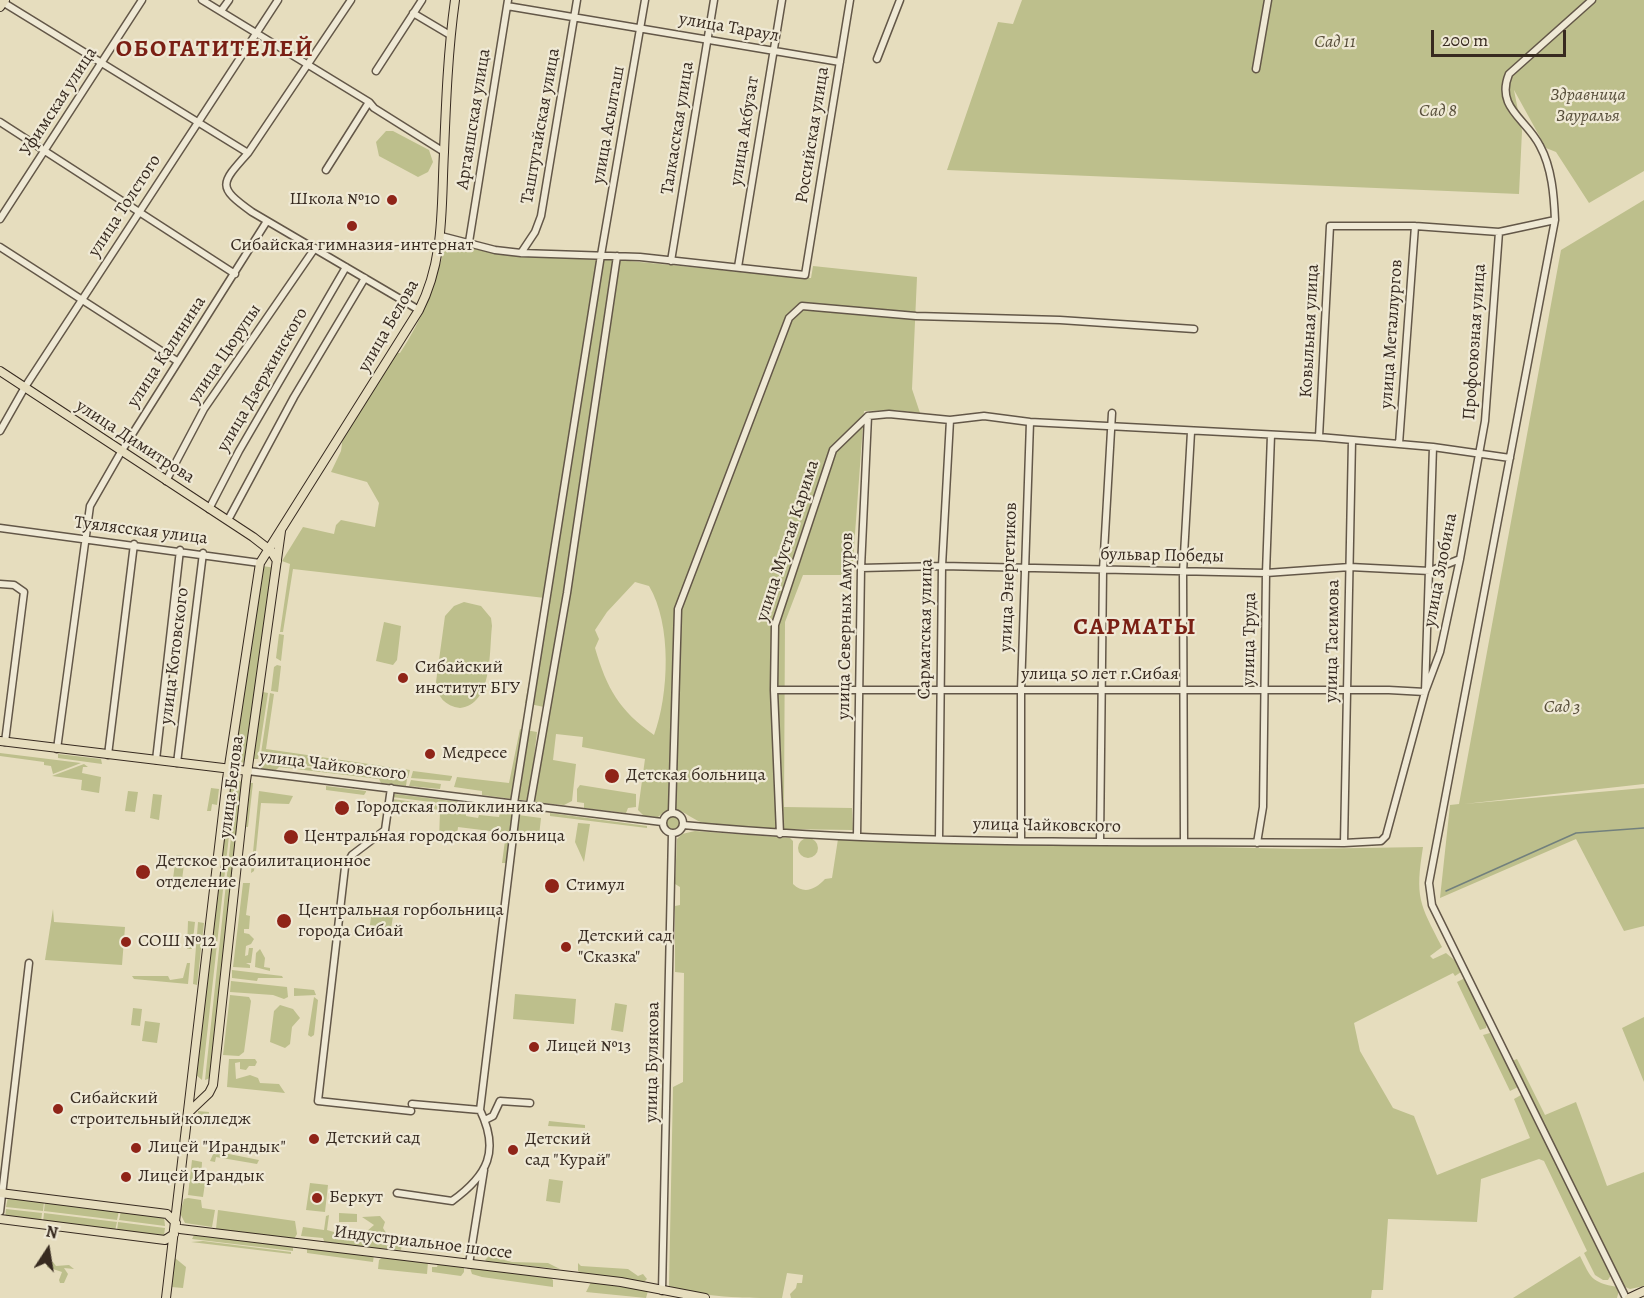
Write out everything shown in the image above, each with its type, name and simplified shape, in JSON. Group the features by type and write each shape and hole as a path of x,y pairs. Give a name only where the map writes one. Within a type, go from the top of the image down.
{"main road":[{"name":"улица Белова","path":"173,1235 189,1114 196,1096 229,768 260,562 419,310 433,279 441,236 450,35 456,0"},
{"name":"улица Димитрова","path":"0,371 253,537 267,548 277,563"},
{"name":"улица Белова","path":"189,1114 196,1096 212,1088 248,771 282,527"},
{"path":"253,537 259,546 260,562"},
{"name":"Туялясская улица","path":"260,562 265,559 277,563"},
{"name":"улица Чайковского","path":"2,741 248,771"},
{"path":"1,1193 167,1214 180,1229 168,1242 166,1298"},
{"path":"167,1214 177,1208"},
{"path":"0,1219 168,1242"},
{"name":"Индустриальное шоссе","path":"180,1229 621,1282 705,1298"},
{"name":"Индустриальное шоссе","path":"662,1291 672,1298"},
{"path":"1628,1298 1644,1291"}],"street":[{"name":"Уфимская улица","path":"0,219 142,0"},
{"path":"202,0 369,102 374,108 444,152"},
{"path":"221,11 229,0"},
{"name":"улица Толстого","path":"0,431 25,387 278,0"},
{"path":"351,0 248,153 232,170 227,180 226,190 231,197 267,221 419,310"},
{"path":"376,71 422,0"},
{"name":"Таштугайская улица","path":"521,253 536,232 541,216 577,0"},
{"name":"улица Асылташ","path":"480,1110 515,804 601,255 645,0"},
{"name":"Талкасская улица","path":"670,261 714,0"},
{"name":"улица Акбузат","path":"738,267 782,0"},
{"name":"Российская улица","path":"738,267 805,275 850,0"},
{"path":"877,59 900,0"},
{"path":"1256,69 1268,0"},
{"path":"1592,0 1509,74 1504,86 1506,99 1511,108 1540,146 1550,176 1555,220 1432,863 1430,894 1492,1029 1628,1298"},
{"path":"2,3 248,153"},
{"name":"улица Тараул","path":"508,3 574,17 840,62"},
{"name":"Аргаяшская улица","path":"469,242 508,3"},
{"path":"413,14 450,35"},
{"path":"326,170 369,102"},
{"path":"0,122 235,274"},
{"path":"1415,226 1499,232 1555,220"},
{"name":"улица Калинина","path":"57,749 90,506 177,361 267,221"},
{"name":"Ковыльная улица","path":"1319,437 1330,226 1415,226"},
{"name":"улица Металлургов","path":"1399,444 1415,226"},
{"name":"Профсоюзная улица","path":"1479,453 1485,421 1499,232"},
{"path":"441,236 521,253 617,256 738,267"},
{"path":"0,247 177,361"},
{"name":"улица Цюрупы","path":"166,481 204,409 315,248"},
{"path":"530,805 567,593 617,256"},
{"name":"улица Дзержинского","path":"209,509 239,451 346,267"},
{"path":"228,520 294,397 364,279"},
{"path":"672,812 681,816 683,825 679,831 672,833 667,831 662,822 672,812 678,609 785,328 795,309 802,306 916,316 1053,320 1194,329"},
{"path":"1100,842 1103,570 1112,413"},
{"path":"868,416 890,414 950,420 984,416 1030,422 1319,437 1433,447 1510,458"},
{"name":"улица Северных Амуров","path":"857,836 861,568 868,416"},
{"name":"улица Мустая Карима","path":"780,834 774,690 775,625 833,450 868,416"},
{"name":"Сарматская улица","path":"939,839 942,566 950,420"},
{"name":"улица Энергетиков","path":"1021,841 1021,690 1030,422"},
{"path":"1184,842 1183,572 1191,432"},
{"name":"улица Труда","path":"1257,843 1263,807 1266,573 1271,435"},
{"name":"улица Тасимова","path":"1344,843 1352,440"},
{"name":"улица Злобина","path":"1425,692 1433,447"},
{"name":"улица Злобина","path":"1393,814 1425,692 1440,652 1479,453"},
{"name":"Туялясская улица","path":"0,528 260,562"},
{"path":"108,755 134,544"},
{"path":"156,760 180,550"},
{"name":"улица Котовского","path":"177,763 203,553"},
{"name":"бульвар Победы","path":"861,568 942,566 1266,573 1350,567 1430,571 1460,559"},
{"path":"0,584 14,585 24,592 2,741"},
{"name":"улица 50 лет г.Сибая","path":"774,690 1425,692"},
{"name":"улица Чайковского","path":"248,771 662,822"},
{"path":"391,788 386,830 352,855 345,867 318,1101 480,1110 492,1142 486,1161 469,1264"},
{"name":"улица Чайковского","path":"683,825 780,834 939,839 1344,843 1381,841 1386,836 1393,814"},
{"name":"улица Булякова","path":"662,1291 672,833"},
{"path":"0,1212 29,963"},
{"path":"485,1120 493,1116 500,1101 530,1103"},
{"path":"397,1193 452,1201 477,1179 486,1161"}],"green space":[{"name":"Сад 8","path":"1022,0 1644,0 1644,171 1589,203 1556,152 1546,148 1514,90 1522,131 1519,194 947,170 998,22 1013,24"},
{"path":"386,131 393,131 429,150 433,162 428,172 418,177 379,156 376,142"},
{"name":"Сад 3","path":"1644,200 1644,784 1464,804 1644,788 1644,926 1624,931 1576,839 1440,898 1450,805 1459,804 1561,250"},
{"path":"455,241 498,248 811,278 813,266 917,277 912,389 920,413 895,410 864,411 852,575 803,575 785,622 784,807 852,808 853,830 708,824 669,808 658,817 644,816 638,810 645,759 582,747 583,737 556,734 553,760 576,764 572,801 564,805 532,802 544,707 525,703 545,598 293,569 283,632 280,632 290,564 282,561 303,527 334,534 336,525 341,520 375,527 379,503 367,482 331,472 341,451 343,436 396,353 400,353 422,315 433,288 445,245","holes":["635,582 649,586 662,620 666,660 663,700 654,735 632,717 616,698 604,675 595,648 599,639 595,630 607,612"]},
{"path":"262,566 276,568 246,763 233,761"},
{"path":"464,602 481,606 491,618 492,626 484,687 471,704 460,708 443,700 436,682 445,616 454,606"},
{"path":"384,622 401,626 397,660 393,665 376,661"},
{"path":"279,634 284,635 281,661 276,658"},
{"path":"281,666 278,692 271,691 274,667"},
{"path":"263,692 268,693 258,759 252,759"},
{"path":"270,693 274,694 266,749 410,770 408,778 332,769 333,765 326,764 325,768 260,760"},
{"path":"520,729 537,732 529,801 482,795 482,791 454,787 457,777 509,783"},
{"path":"0,753 81,763 53,774 51,766 44,765 44,762 0,756"},
{"path":"58,754 101,759 102,764 58,758"},
{"path":"259,762 407,779 406,786 381,783 379,779 279,767 276,770 257,768"},
{"path":"84,764 88,767 83,767 82,773 101,777 99,793 81,790 82,780 52,776"},
{"path":"413,771 452,777 450,781 411,778"},
{"path":"411,780 441,784 440,789 409,786"},
{"path":"229,781 235,781 202,1080 196,1075"},
{"path":"237,781 244,782 210,1078 205,1080"},
{"path":"249,783 253,783 248,827 245,827"},
{"path":"580,785 636,794 636,807 628,808 626,813 584,808 584,803 577,802 577,789"},
{"path":"326,786 366,792 364,795 326,790"},
{"path":"211,788 219,789 217,805 212,804 211,811 207,811"},
{"path":"128,791 138,792 135,812 125,811"},
{"path":"259,791 293,796 289,804 261,803 254,871 251,873"},
{"path":"153,794 162,795 159,820 150,818"},
{"path":"395,794 460,802 462,806 392,797"},
{"path":"392,799 462,808 461,812 466,813 466,816 478,818 479,815 499,817 500,812 514,814 507,863 502,863 506,833 458,827 456,843 439,841 440,810 392,804"},
{"path":"550,813 647,826 647,828 550,816"},
{"path":"518,815 541,818 539,836 521,835 516,830"},
{"path":"670,815 676,815 680,822 676,829 670,829 666,825 666,819"},
{"path":"578,823 590,824 584,862 575,842"},
{"path":"695,831 790,838 793,841 793,884 806,890 818,886 825,879 832,878 838,839 1300,849 1423,847 1419,889 1428,920 1442,947 1430,956 1433,959 1446,953 1459,964 1461,972 1455,976 1453,973 1354,1023 1360,1051 1393,1108 1414,1116 1437,1175 1530,1138 1514,1099 1521,1095 1611,1275 1608,1280 1603,1280 1595,1275 1584,1253 1587,1251 1544,1161 1539,1159 1481,1179 1477,1222 1388,1219 1383,1290 1372,1290 1371,1298 791,1298 790,1294 796,1288 797,1283 802,1283 803,1275 787,1273 782,1298 710,1295 669,1286 673,1087 683,1082 684,973 675,972 675,906 680,905 680,887 675,884 677,839 682,834"},
{"path":"804,838 812,838 818,844 818,852 812,858 804,858 798,852 798,844"},
{"path":"176,855 185,856 182,880 173,879"},
{"path":"243,883 250,883 246,915 250,916 249,929 244,929 244,933 254,939 246,946 245,956 248,955 249,948 253,948 251,963 246,963 250,965 250,968 233,967"},
{"path":"53,909 54,922 125,927 122,965 45,960"},
{"path":"372,909 394,910 391,929 370,925"},
{"path":"188,921 195,922 192,949 187,949"},
{"path":"198,922 204,923 197,985 193,984"},
{"path":"260,949 265,958 264,967 270,968 270,971 255,967 256,953"},
{"path":"187,963 190,963 188,984 134,979 132,976 168,976 170,980 183,978"},
{"path":"232,970 282,976 283,978 258,978 257,981 232,978"},
{"path":"1465,978 1487,1023 1486,1028 1480,1030 1457,982"},
{"path":"231,981 287,987 288,997 284,999 273,995 230,992"},
{"path":"294,988 314,990 316,995 294,996"},
{"path":"515,994 576,999 574,1024 513,1019"},
{"path":"230,995 249,997 251,1001 244,1052 239,1056 223,1055"},
{"path":"314,997 318,1000 314,1035 311,1037 308,1035"},
{"path":"615,1003 627,1005 623,1032 611,1030"},
{"path":"280,1005 293,1009 300,1018 292,1027 290,1044 285,1048 270,1042 274,1011"},
{"path":"133,1008 142,1009 140,1026 131,1025"},
{"path":"1644,1017 1644,1082 1622,1028"},
{"path":"145,1021 160,1023 157,1043 142,1041"},
{"path":"1490,1033 1518,1087 1510,1091 1483,1035"},
{"path":"229,1059 255,1059 257,1062 255,1066 249,1066 246,1070 240,1069 240,1062 235,1063 236,1079 250,1075 258,1078 260,1083 279,1084 285,1093 227,1087"},
{"path":"1517,1059 1545,1115 1576,1102 1607,1186 1644,1172 1644,1286 1630,1289 1623,1286 1512,1061"},
{"path":"198,1111 209,1112 209,1117 214,1117 214,1126 212,1122 199,1122"},
{"path":"549,1121 585,1125 585,1128 548,1126"},
{"path":"216,1148 224,1149 224,1153 259,1160 257,1164 216,1157 215,1162 210,1161"},
{"path":"192,1160 202,1162 201,1182 205,1183 203,1197 188,1195"},
{"path":"549,1179 563,1181 560,1203 546,1201"},
{"name":"Беркут","path":"310,1183 328,1185 325,1212 306,1210"},
{"path":"8,1197 44,1202 43,1211 6,1207"},
{"path":"184,1199 201,1200 202,1208 215,1210 212,1227 185,1223 180,1213"},
{"path":"45,1202 119,1211 117,1220 44,1211"},
{"path":"6,1209 42,1213 41,1222 5,1218"},
{"path":"218,1210 295,1221 297,1234 294,1239 216,1229"},
{"path":"121,1211 164,1216 165,1226 119,1220"},
{"path":"44,1213 117,1222 115,1231 43,1222"},
{"path":"339,1213 357,1214 357,1222 339,1222"},
{"path":"329,1215 327,1230 358,1239 379,1234 376,1231 366,1232 374,1225 362,1217 380,1216 385,1222 383,1228 388,1236 402,1244 401,1250 325,1244 323,1238 301,1236 303,1227 324,1230 326,1216"},
{"path":"118,1222 165,1228 164,1236 117,1231"},
{"path":"195,1233 293,1245 293,1251 192,1239"},
{"path":"203,1241 291,1252 291,1254 191,1242"},
{"path":"307,1247 374,1255 373,1262 307,1253"},
{"path":"489,1256 512,1262 548,1263 560,1269 488,1262 485,1260"},
{"path":"1580,1256 1593,1278 1617,1287 1619,1290 1617,1298 1513,1298"},
{"path":"383,1257 428,1262 427,1274 378,1269 379,1260"},
{"path":"175,1258 186,1267 183,1288 171,1287"},
{"path":"53,1262 56,1266 69,1265 74,1269 64,1268 68,1274 64,1283 60,1283 59,1280 62,1272 47,1267 47,1263"},
{"path":"438,1263 464,1266 464,1272 461,1276 432,1272 432,1267 437,1267"},
{"path":"578,1263 581,1266 628,1269 638,1276 643,1274 647,1279 644,1282 583,1274 578,1271"},
{"path":"473,1266 550,1277 553,1280 553,1287 482,1277 472,1274 470,1268"},
{"path":"591,1282 648,1291 646,1298 586,1292"}],"waterway":[{"path":"1446,891 1576,833 1644,828"}],"place":[{"name":"Школа №10","path":"392,200"},
{"name":"Сибайская гимназия-интернат","path":"352,226"},
{"name":"Сибайский институт БГУ","path":"403,678"},
{"name":"Медресе","path":"430,754"},
{"name":"Детская больница","path":"612,776"},
{"name":"Городская поликлиника","path":"342,808"},
{"name":"Центральная городская больница","path":"291,837"},
{"name":"Детское реабилитационное отделение","path":"143,872"},
{"name":"Стимул","path":"552,886"},
{"name":"Центральная горбольница города Сибай","path":"284,921"},
{"name":"СОШ №12","path":"126,942"},
{"name":"Детский сад \"Сказка\"","path":"566,947"},
{"name":"Лицей №13","path":"534,1047"},
{"name":"Сибайский строительный колледж","path":"58,1109"},
{"name":"Детский сад","path":"314,1139"},
{"name":"Лицей \"Ирандык\"","path":"136,1148"},
{"name":"Детский сад \"Курай\"","path":"513,1150"},
{"name":"Лицей Ирандык","path":"126,1177"},
{"name":"Беркут","path":"317,1198"}],"district":[{"name":"ОБОГАТИТЕЛЕЙ","path":"215,50"},
{"name":"САРМАТЫ","path":"1135,628"}],"park label":[{"name":"Сад 11","path":"1335,43"},
{"name":"Здравница Зауралья","path":"1588,106"}]}
